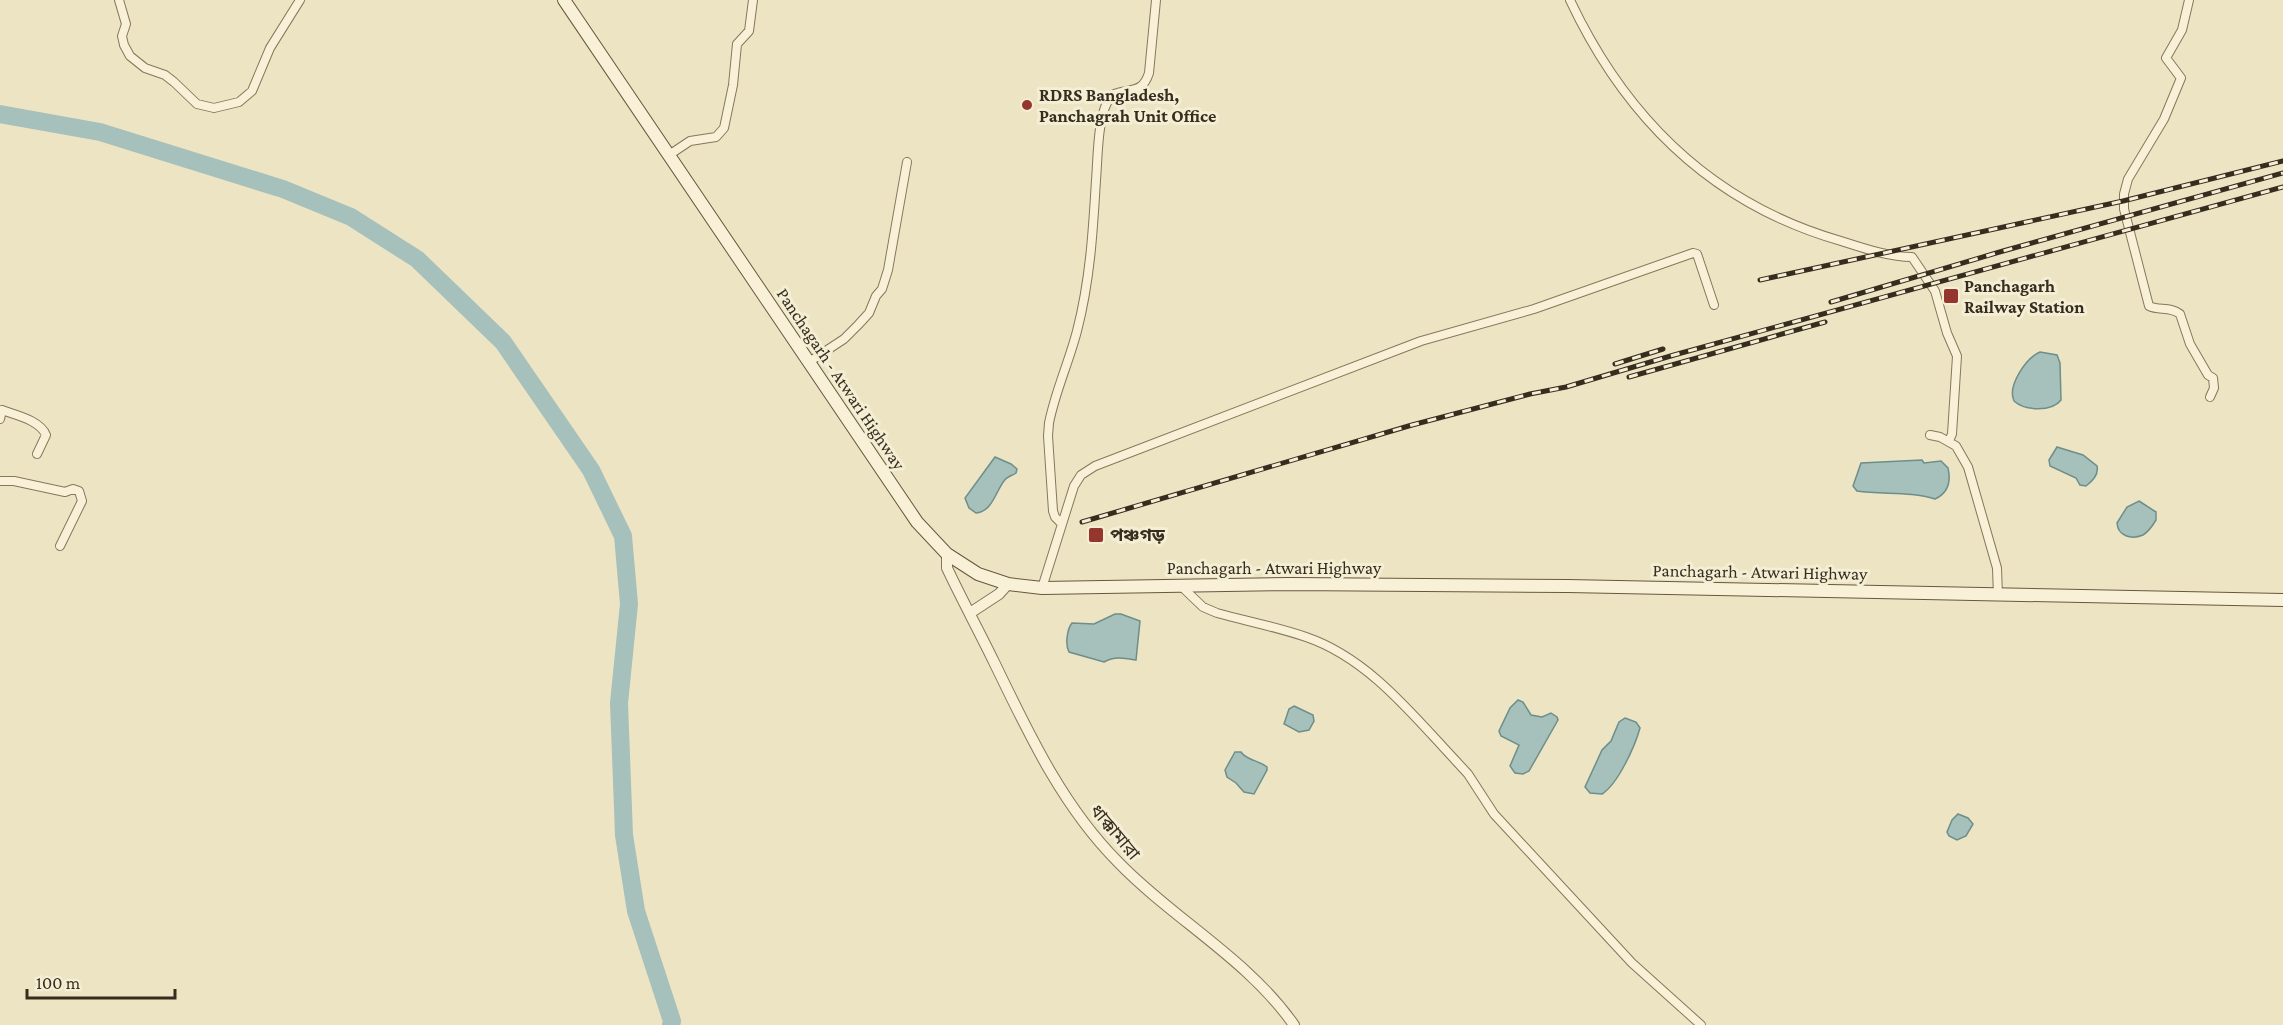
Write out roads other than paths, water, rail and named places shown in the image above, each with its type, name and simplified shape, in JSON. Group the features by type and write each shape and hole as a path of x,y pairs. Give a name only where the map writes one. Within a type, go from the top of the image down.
{"main road":[{"name":"Panchagarh - Atwari Highway","path":"564,0 917,522 947,554 978,574 1008,584 1042,588 1289,584 1568,586 2283,600"}],"street":[{"path":"119,0 126,24 122,36 123,45 130,56 145,68 165,75 197,104 214,108 239,102 252,91 270,48 300,0"},
{"path":"669,155 690,141 716,137 724,128 737,44 749,31 753,0"},
{"path":"1062,524 1053,511 1049,423 1078,329 1088,278 1093,248 1097,162 1103,116 1105,106 1112,95 1140,88 1147,81 1156,0"},
{"path":"1570,0 1610,70 1645,119 1708,177 1749,204 1795,226 1849,244 1912,257 1935,291 1947,333 1957,356 1952,434 1949,441"},
{"path":"2189,0 2182,30 2166,58 2181,78 2164,119 2128,179 2123,203 2149,306 2169,308 2180,314 2190,344 2212,378 2214,388 2210,397"},
{"path":"809,362 843,339 858,325 869,313 876,296 882,289 888,270 907,162"},
{"path":"1042,588 1077,480 1095,466 1420,341 1534,309 1693,254 1697,254 1714,305"},
{"path":"0,419 2,410 43,429 45,435 36,454"},
{"path":"1930,435 1949,441 1962,453 1968,467 1998,568 1998,596"},
{"path":"0,481 65,492 73,489 79,491 82,501 60,546"},
{"name":"ধাক্কামারা","path":"947,554 947,568 1014,703 1051,772 1091,832 1131,875 1211,941 1257,983 1294,1025"},
{"path":"970,613 999,594 1008,584"},
{"path":"1181,586 1203,607 1321,643 1350,658 1379,680 1468,774 1494,813 1632,963 1701,1025"}],"water":[{"path":"2040,352 2057,355 2060,363 2061,400 2051,407 2038,409 2025,407 2014,401 2013,388 2024,366"},
{"path":"2057,447 2083,455 2097,466 2093,480 2086,486 2080,485 2076,478 2050,466 2049,460"},
{"path":"995,457 1011,464 1017,469 1016,473 1005,479 986,509 976,513 969,508 965,498"},
{"path":"1922,460 1924,463 1941,461 1948,468 1948,486 1935,499 1916,495 1857,491 1853,486 1861,463"},
{"path":"2139,501 2156,512 2156,520 2143,535 2126,536 2120,531 2117,523 2127,507"},
{"path":"1115,614 1140,621 1136,660 1116,658 1104,662 1069,652 1067,637 1072,623 1094,624"},
{"path":"1518,700 1523,702 1531,715 1542,717 1551,713 1558,720 1529,771 1523,774 1515,773 1510,766 1519,745 1501,736 1499,731 1510,708"},
{"path":"1294,706 1313,715 1314,721 1309,730 1299,732 1284,724 1289,709"},
{"path":"1625,718 1636,722 1640,728 1630,754 1608,789 1602,794 1590,793 1585,787 1602,750 1611,741 1619,722"},
{"path":"1235,752 1241,752 1246,757 1267,767 1254,794 1244,792 1227,777 1225,770"},
{"path":"1958,814 1968,818 1973,824 1966,836 1957,840 1949,836 1947,832 1952,820"}],"waterway":[{"path":"0,114 100,132 283,189 351,217 417,259 503,342 591,470 623,536 629,604 619,703 624,835 636,911 672,1021 671,1025"}],"railway":[{"path":"1760,280 2123,201 2283,161"},
{"path":"1831,302 2003,251 2283,173"},
{"path":"1082,522 1412,425 1530,394 1566,387 1674,355 2283,187"},
{"path":"1629,377 1825,322"},
{"path":"1615,364 1663,349"}],"place":[{"name":"RDRS Bangladesh, Panchagrah Unit Office","path":"1027,105"},
{"name":"Panchagarh Railway Station","path":"1951,296"},
{"name":"পঞ্চগড়","path":"1096,535"}]}
